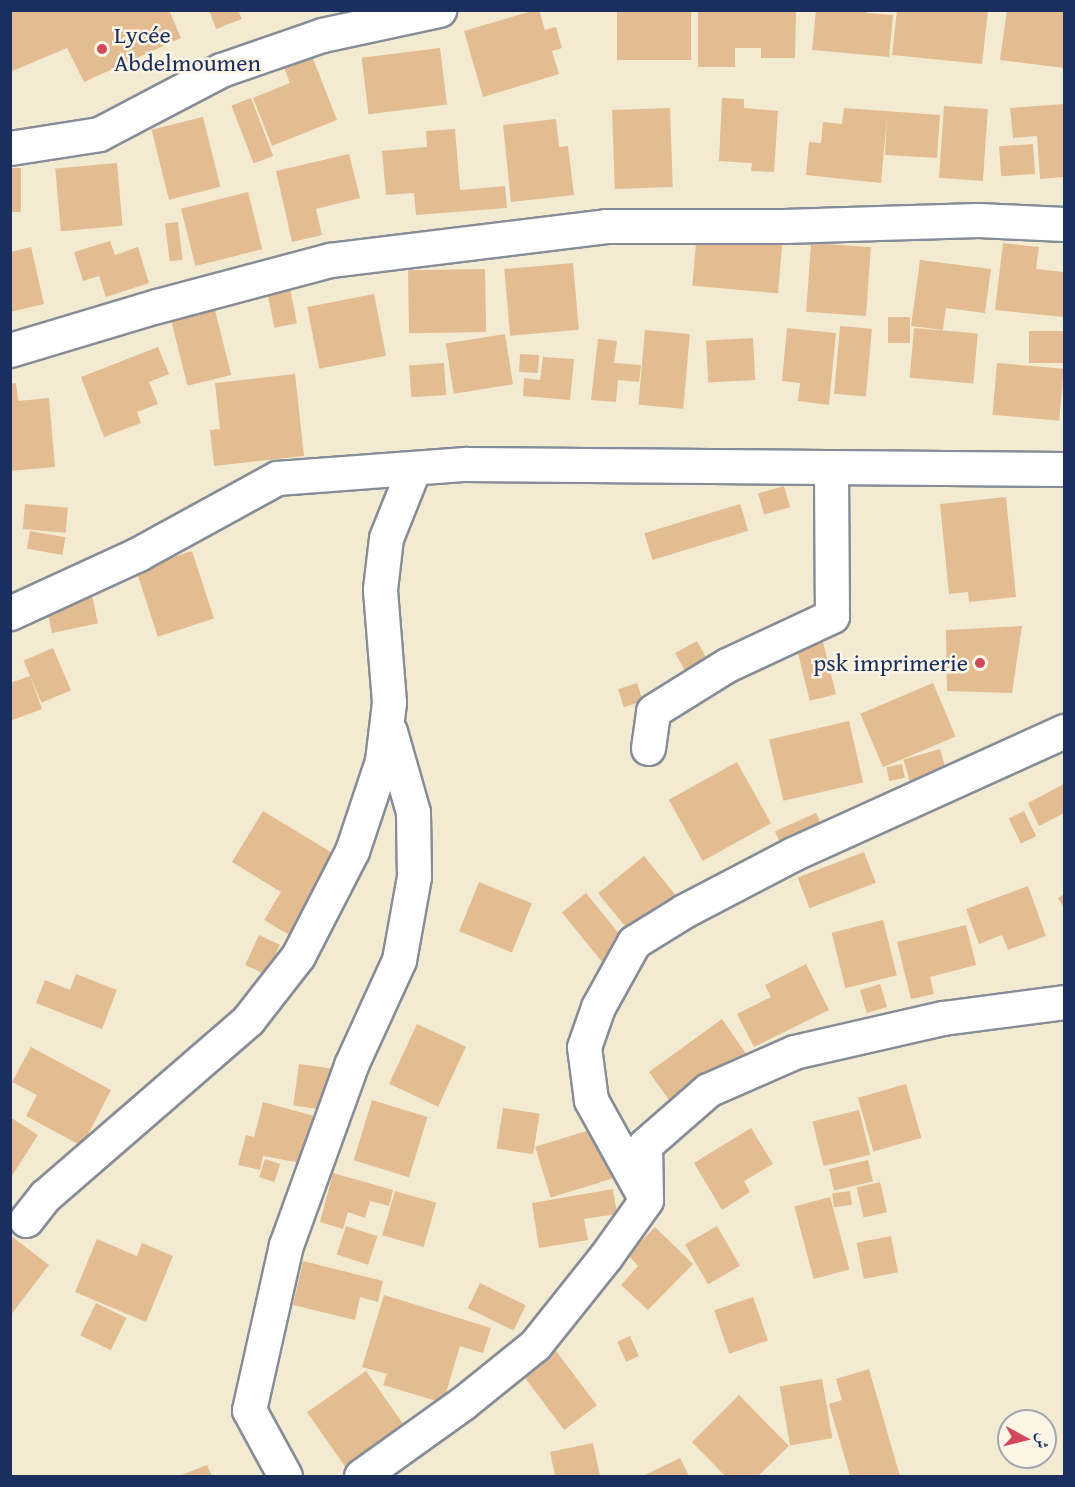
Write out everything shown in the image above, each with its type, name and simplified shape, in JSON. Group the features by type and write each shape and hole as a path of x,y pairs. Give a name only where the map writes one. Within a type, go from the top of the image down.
{"street":[{"path":"10,148 99,134 221,70 322,35 398,16 439,10"},
{"path":"10,350 158,306 330,260 606,226 784,226 978,220 1065,224"},
{"path":"10,613 138,554 277,478 465,464 1065,469"},
{"path":"648,748 653,711 727,665 832,616 831,467"},
{"path":"26,1220 45,1196 248,1020 298,956 352,851 382,761 389,702 380,589 386,538 414,468"},
{"path":"285,1476 249,1410 286,1245 351,1065 399,960 414,878 413,812 387,720"},
{"path":"646,1200 591,1100 584,1047 598,1007 634,942 684,911 793,854 1065,731"},
{"path":"361,1476 463,1403 535,1345 606,1256 646,1200 645,1145 708,1090 794,1052 943,1018 1065,1002"}],"building":[{"path":"10,10 169,10 181,38 84,82 67,48 10,72"},
{"path":"209,10 238,10 242,19 216,29"},
{"path":"539,10 545,30 556,27 562,48 552,51 559,74 483,97 464,31"},
{"path":"617,10 691,10 691,60 617,60"},
{"path":"698,10 796,10 795,58 761,58 761,48 735,48 735,67 698,67"},
{"path":"816,10 868,10 867,13 893,15 889,57 812,50"},
{"path":"897,10 988,10 982,64 892,55"},
{"path":"1007,10 1064,10 1064,68 1000,60"},
{"path":"308,46 337,120 272,146 253,98 290,83 280,58"},
{"path":"440,48 447,105 369,114 362,58"},
{"path":"251,98 273,156 254,163 231,106"},
{"path":"722,98 744,99 744,108 778,111 774,172 751,171 752,163 719,161"},
{"path":"1064,104 1064,177 1040,179 1037,136 1013,138 1010,108"},
{"path":"944,106 988,109 983,181 939,178"},
{"path":"670,108 673,187 615,189 612,110"},
{"path":"844,108 940,115 937,158 885,155 887,117 881,183 806,175 809,142 821,143 823,122 842,124"},
{"path":"203,117 220,187 169,200 152,130"},
{"path":"556,119 559,147 568,146 574,195 511,202 503,125"},
{"path":"455,129 460,190 505,186 507,208 416,215 414,193 386,195 382,151 427,147 426,131"},
{"path":"1033,144 1035,174 1001,176 999,146"},
{"path":"349,154 360,198 316,209 322,235 292,242 276,171"},
{"path":"117,163 122,226 61,231 55,168"},
{"path":"10,168 21,168 21,212 10,212"},
{"path":"248,192 262,249 195,266 181,209"},
{"path":"178,222 183,260 170,261 165,224"},
{"path":"697,232 783,239 778,293 692,286"},
{"path":"110,241 115,255 138,247 149,283 106,297 99,276 83,281 74,252"},
{"path":"811,243 871,247 866,316 806,312"},
{"path":"1003,243 1039,247 1036,269 1064,272 1064,317 995,310"},
{"path":"31,247 44,304 10,312 10,252"},
{"path":"920,260 991,269 985,313 946,308 943,330 911,326"},
{"path":"573,263 579,330 510,336 504,269"},
{"path":"485,269 486,332 409,333 408,270"},
{"path":"290,288 297,323 274,328 267,292"},
{"path":"374,294 386,356 319,369 307,307"},
{"path":"214,306 231,375 188,386 170,317"},
{"path":"888,317 910,317 910,343 888,343"},
{"path":"840,326 872,329 866,397 834,394"},
{"path":"787,328 836,333 829,405 798,401 800,383 782,381"},
{"path":"914,328 978,334 973,383 910,378"},
{"path":"645,330 690,334 683,409 638,405"},
{"path":"1029,331 1064,331 1064,363 1029,363"},
{"path":"505,334 513,384 454,394 446,343"},
{"path":"753,338 755,380 708,382 706,340"},
{"path":"598,339 617,341 614,363 641,365 639,382 618,380 616,402 591,400"},
{"path":"158,347 169,374 149,382 158,404 137,412 141,423 104,437 81,377"},
{"path":"520,354 539,355 538,373 519,372"},
{"path":"543,357 574,359 570,400 523,396 524,378 540,380"},
{"path":"444,363 446,395 411,397 409,365"},
{"path":"997,363 1064,369 1059,421 992,415"},
{"path":"295,374 304,456 214,466 210,430 220,429 215,383"},
{"path":"16,383 18,401 49,398 55,467 10,471 10,384"},
{"path":"784,486 790,507 764,515 758,493"},
{"path":"1006,497 1016,597 969,602 968,592 949,594 940,504"},
{"path":"25,504 68,508 66,533 23,529"},
{"path":"740,504 748,531 653,560 644,533"},
{"path":"30,531 65,537 62,555 27,549"},
{"path":"192,551 214,619 158,637 136,569"},
{"path":"90,586 98,623 52,633 44,596"},
{"path":"1022,626 1012,693 947,691 946,630"},
{"path":"821,634 836,694 810,701 795,641"},
{"path":"697,641 710,664 688,676 675,653"},
{"path":"53,648 71,690 42,703 24,661"},
{"path":"30,676 42,709 10,721 10,683"},
{"path":"637,683 643,701 624,707 618,689"},
{"path":"933,683 956,736 883,767 860,714"},
{"path":"849,721 863,782 783,801 769,739"},
{"path":"940,749 946,770 910,781 903,759"},
{"path":"737,762 771,823 703,861 669,800"},
{"path":"902,764 905,778 889,781 886,767"},
{"path":"1064,784 1064,813 1039,826 1028,803"},
{"path":"263,811 339,857 291,936 264,920 281,892 232,862"},
{"path":"1024,811 1036,836 1021,844 1009,818"},
{"path":"816,813 825,833 784,851 775,831"},
{"path":"864,852 876,883 810,908 798,877"},
{"path":"644,856 679,899 633,936 598,893"},
{"path":"479,882 532,903 512,952 459,931"},
{"path":"1028,886 1046,936 1008,950 1002,935 979,944 966,909"},
{"path":"586,893 628,944 603,964 562,913"},
{"path":"1064,894 1064,908 1058,898"},
{"path":"883,920 897,975 845,988 832,933"},
{"path":"966,925 976,965 930,977 934,994 911,999 897,942"},
{"path":"259,935 280,945 266,975 245,965"},
{"path":"806,964 829,1010 754,1047 737,1014 771,997 765,985"},
{"path":"76,974 117,990 102,1029 36,1003 45,980 70,990"},
{"path":"880,984 887,1007 867,1013 860,990"},
{"path":"722,1019 749,1058 726,1100 706,1115 697,1101 679,1114 649,1072"},
{"path":"417,1024 466,1047 438,1107 389,1084"},
{"path":"31,1047 111,1090 82,1146 26,1116 37,1095 12,1082"},
{"path":"299,1064 335,1069 329,1111 293,1106"},
{"path":"906,1084 921,1138 873,1152 858,1098"},
{"path":"372,1100 427,1117 409,1177 354,1160"},
{"path":"263,1102 318,1117 306,1164 263,1156 260,1170 238,1165 246,1135 254,1137"},
{"path":"503,1108 540,1114 533,1154 497,1148"},
{"path":"859,1110 870,1155 824,1166 812,1122"},
{"path":"10,1117 38,1135 10,1179"},
{"path":"603,1126 618,1177 551,1197 535,1147"},
{"path":"751,1128 773,1164 744,1181 750,1192 722,1210 694,1163"},
{"path":"265,1159 280,1164 274,1182 259,1177"},
{"path":"868,1160 873,1181 834,1190 829,1169"},
{"path":"333,1173 393,1190 389,1206 370,1201 365,1218 348,1212 343,1229 320,1222"},
{"path":"880,1182 887,1212 864,1218 857,1187"},
{"path":"613,1189 617,1214 584,1219 588,1240 539,1248 532,1203"},
{"path":"395,1191 436,1203 424,1247 382,1235"},
{"path":"850,1191 852,1205 834,1207 832,1194"},
{"path":"830,1197 849,1269 814,1279 794,1207"},
{"path":"346,1226 377,1236 368,1265 337,1255"},
{"path":"717,1226 740,1266 708,1284 685,1244"},
{"path":"655,1227 693,1264 648,1310 621,1285 638,1266 628,1255"},
{"path":"10,1235 49,1265 10,1316"},
{"path":"891,1236 898,1272 864,1279 857,1243"},
{"path":"97,1239 137,1256 142,1243 173,1256 146,1322 75,1292"},
{"path":"303,1261 383,1281 378,1302 360,1297 355,1320 293,1305"},
{"path":"480,1283 526,1305 514,1331 468,1308"},
{"path":"384,1295 491,1328 483,1353 460,1346 443,1403 383,1385 387,1374 362,1367"},
{"path":"753,1297 768,1340 729,1354 714,1310"},
{"path":"96,1303 127,1318 111,1350 80,1335"},
{"path":"630,1336 639,1356 626,1362 617,1342"},
{"path":"553,1347 597,1405 564,1430 520,1372"},
{"path":"869,1369 900,1476 850,1476 829,1404 842,1400 836,1379"},
{"path":"366,1371 404,1425 345,1466 307,1412"},
{"path":"822,1379 832,1438 790,1446 780,1386"},
{"path":"739,1395 789,1446 758,1476 725,1476 692,1442"},
{"path":"593,1443 600,1476 555,1476 550,1452"},
{"path":"680,1458 689,1476 643,1476"},
{"path":"207,1465 212,1476 179,1476"}],"place":[{"name":"Lycée Abdelmoumen","path":"102,49"},
{"name":"psk imprimerie","path":"980,663"}]}
